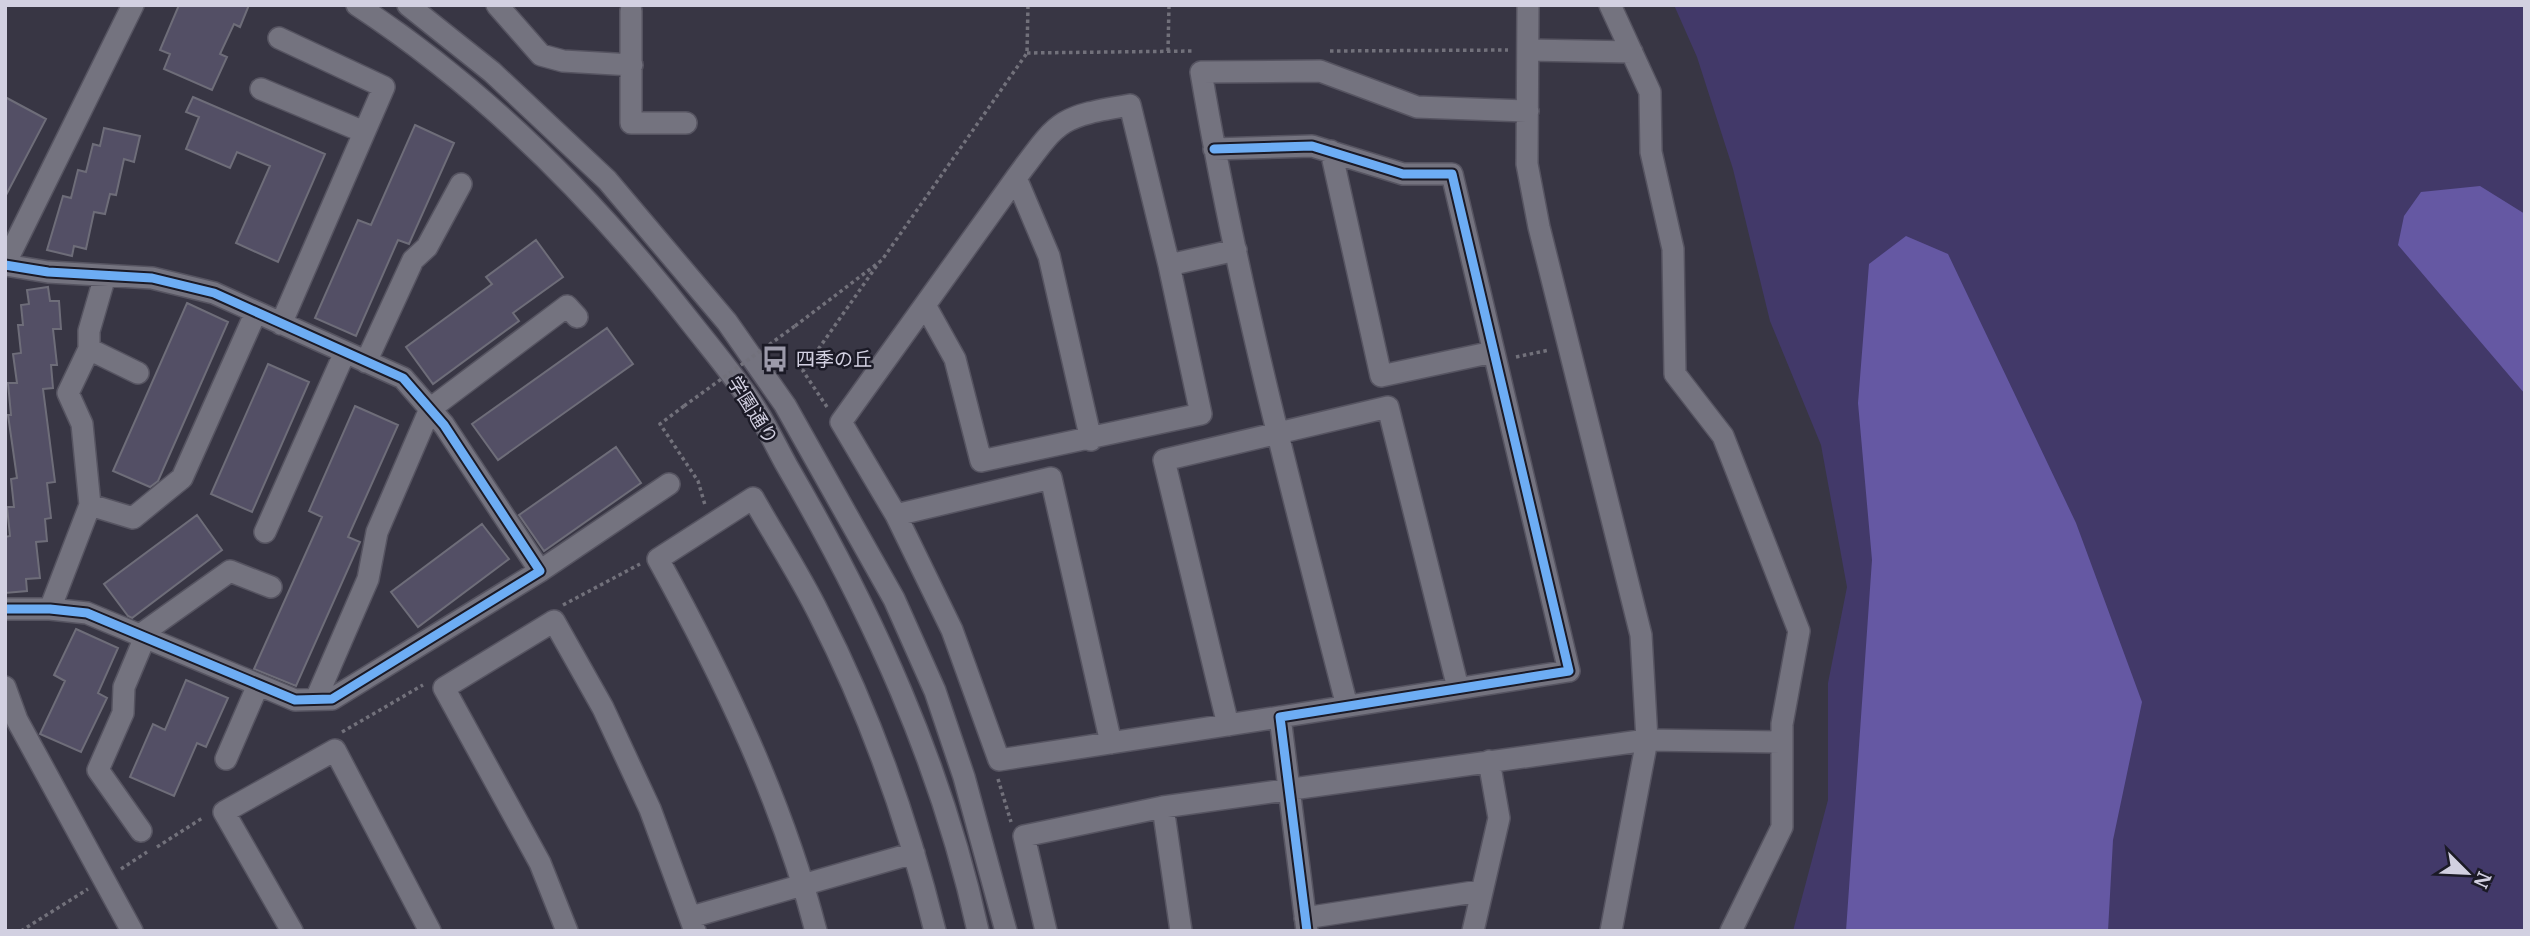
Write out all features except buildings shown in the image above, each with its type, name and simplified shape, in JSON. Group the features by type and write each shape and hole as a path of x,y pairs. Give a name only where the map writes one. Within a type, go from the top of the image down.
{"street":[{"path":"133,5 5,264 105,276 152,278 214,293 403,378 430,409 540,571"},
{"name":"学園通り","path":"357,5 473,93 591,206 665,289 757,410 830,540 901,687 930,764 978,931"},
{"name":"学園通り","path":"408,5 502,80 607,180 727,321 785,405 894,599 935,691 964,777 1006,931"},
{"path":"497,5 541,55 563,61 632,65"},
{"path":"1528,5 1527,164 1539,227 1641,635 1647,740 1611,931"},
{"path":"1610,5 1650,92 1651,152 1673,249 1675,374 1723,436 1799,631 1782,724 1782,827 1731,931"},
{"path":"631,11 631,123 686,123"},
{"path":"279,38 384,87 281,324"},
{"path":"1528,50 1632,52"},
{"path":"1347,706 1278,435 1214,149 1201,72 1320,71 1417,107 1528,111"},
{"path":"261,89 364,132"},
{"path":"925,305 955,359 981,461 1091,440 1200,414 1169,265 1130,105 1077,114 1054,128 1016,178 841,422 897,515 952,630 999,760 1569,671 1452,174 1403,174 1312,146 1214,149"},
{"path":"1331,151 1381,376 1493,352"},
{"path":"1016,178 1049,256 1091,440"},
{"path":"366,362 414,260 427,247 461,184"},
{"path":"1169,265 1236,250"},
{"path":"50,609 90,505 82,424 68,393 89,349 89,331 105,276"},
{"path":"316,699 368,579 377,532 430,409 567,306 578,317"},
{"path":"90,505 133,518 182,478 256,312"},
{"path":"89,349 138,373"},
{"path":"265,532 345,352"},
{"path":"1228,725 1164,460 1388,407 1458,688"},
{"path":"897,515 1051,478 1111,743"},
{"path":"5,609 87,612 295,700 332,699 540,571 668,484"},
{"path":"816,931 804,885 759,764 727,691 658,559 753,498 819,613 854,691 914,853 934,931"},
{"path":"141,831 98,770 123,713 124,687 142,636 230,571 271,587"},
{"path":"567,931 540,863 444,688 554,621 603,708 649,810 693,924 804,885 914,853"},
{"path":"226,760 258,685"},
{"path":"5,687 18,720 102,880 132,931"},
{"path":"1280,717 1306,924 1480,891"},
{"path":"1046,931 1024,836 1163,807 1647,740 1782,741"},
{"path":"292,931 224,812 335,750 430,931"},
{"path":"1473,931 1480,891 1499,818 1489,761"},
{"path":"1163,807 1181,931"}],"path":[{"path":"841,422 803,370 1027,53 1028,5"},
{"path":"1168,5 1168,51"},
{"path":"707,528 698,481 660,424 796,326 881,260"},
{"path":"554,621 559,607 650,558 658,559"},
{"path":"335,750 342,732 435,678 444,688"},
{"path":"999,760 993,764 1011,824 1024,836"},
{"path":"21,931 209,814 224,812"}],"shaded area":[{"path":"1674,5 2525,5 2525,931 1793,931 1828,800 1828,683 1847,587 1821,445 1770,321 1733,169 1697,57"},
{"path":"2480,186 2525,214 2525,394 2398,245 2404,216 2421,192"},
{"path":"1906,236 1948,254 2076,523 2142,702 2113,840 2108,931 1846,931 1872,560 1858,403 1869,264"}],"cycle path":[{"path":"1214,149 1312,146 1403,174 1452,174 1569,671 1280,717 1307,931"},
{"path":"5,265 48,272 152,278 214,293 403,378 444,425 540,571 332,699 295,700 87,613 50,609 5,609"}],"place":[{"name":"四季の丘","path":"775,359"}]}
